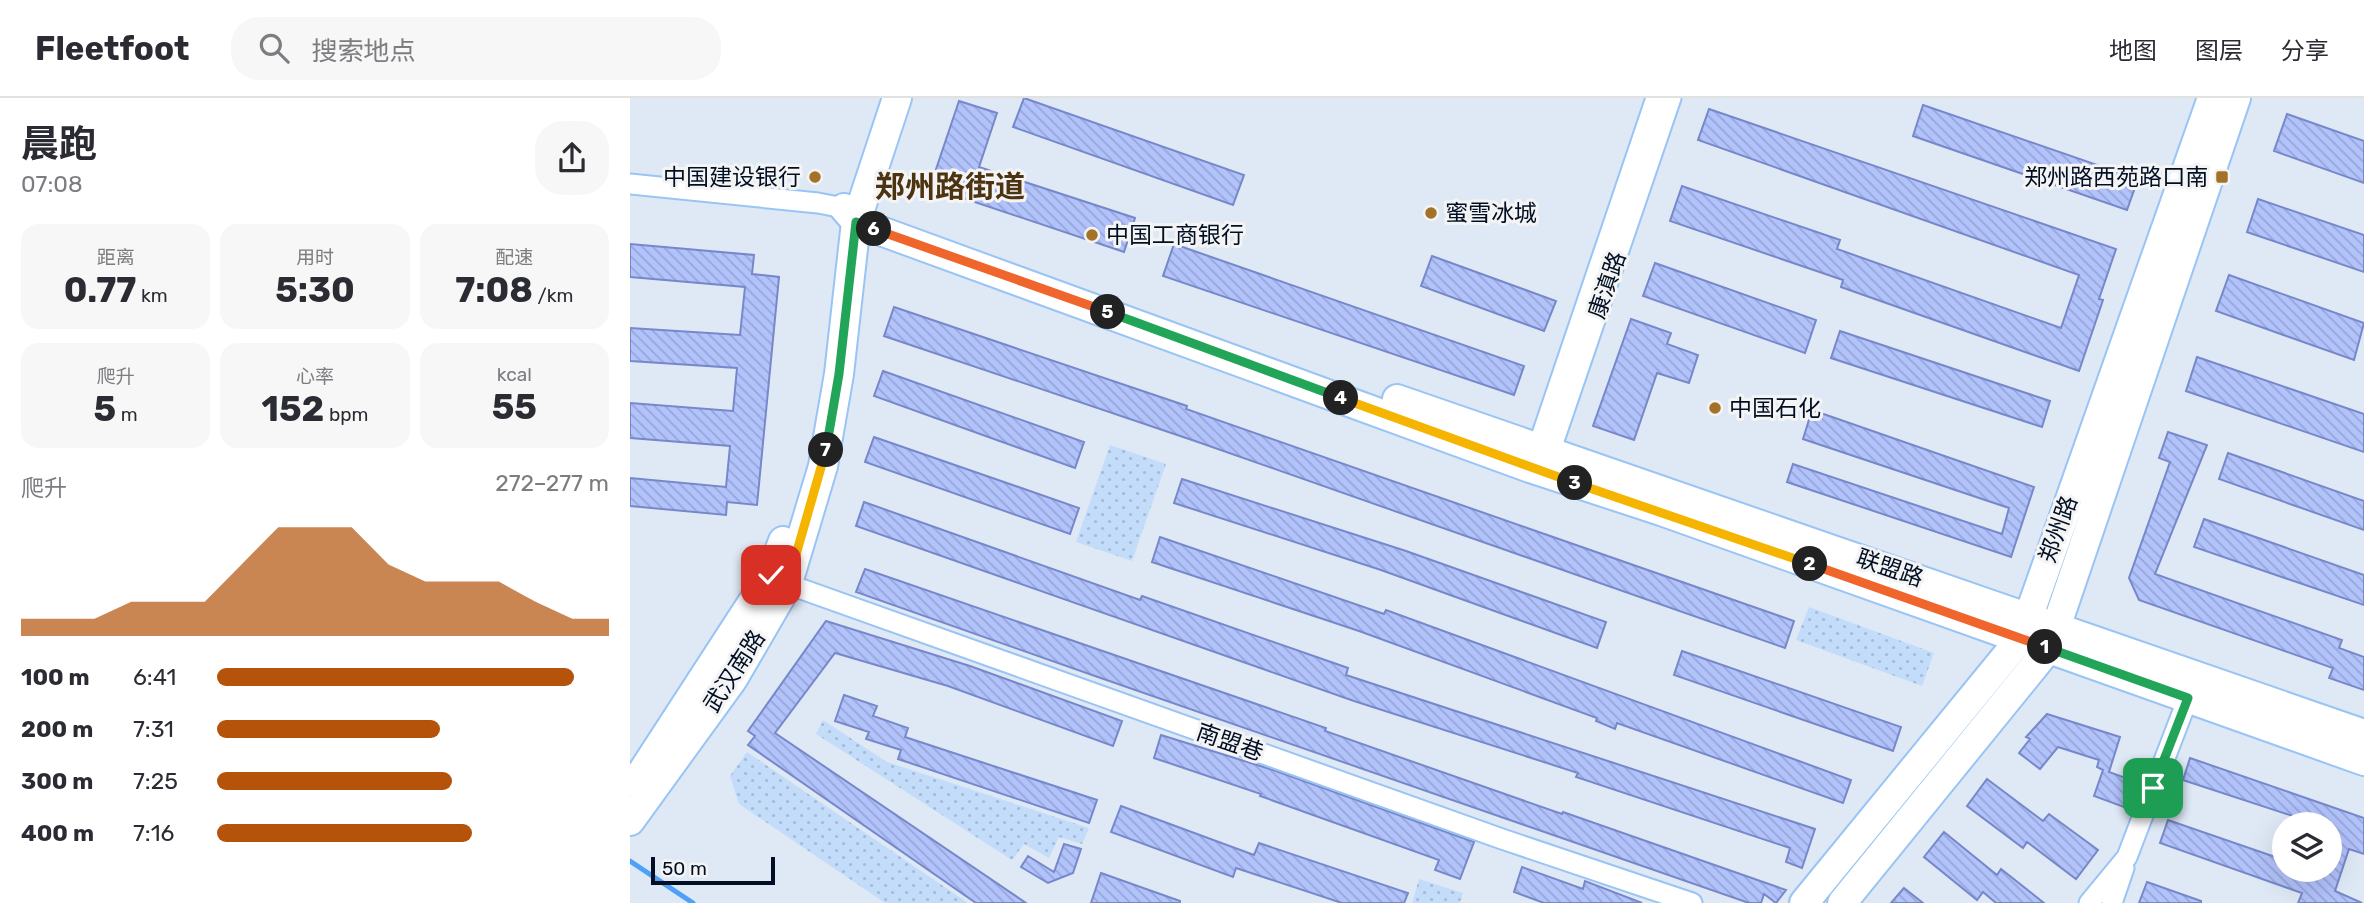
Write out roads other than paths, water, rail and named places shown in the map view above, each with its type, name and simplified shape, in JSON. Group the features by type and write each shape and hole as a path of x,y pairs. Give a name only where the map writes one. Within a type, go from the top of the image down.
{"main road":[{"name":"武汉南路","path":"630,821 637,788 733,679 779,581 823,466 839,374 853,212 878,98"},
{"name":"武汉南路","path":"853,212 897,98"},
{"name":"郑州路","path":"1804,903 2024,627 2217,102"},
{"name":"郑州路","path":"1842,903 2053,637 2217,102"},
{"name":"联盟路","path":"853,212 1540,460 2053,637 2364,734"},
{"name":"联盟路","path":"2053,637 2188,698 2364,761"}],"street":[{"name":"康滇路","path":"1540,460 1656,98"},
{"name":"康滇路","path":"1540,460 1671,98"},
{"path":"630,184 818,203 853,212"},
{"name":"南盟巷","path":"779,581 1692,903"},
{"path":"2112,903 2188,698"},
{"path":"2090,903 2127,857"}],"waterway":[{"path":"630,861 693,903"}],"place":[{"name":"中国建设银行","path":"815,177"},
{"name":"郑州路西苑路口南","path":"2222,177"},
{"name":"蜜雪冰城","path":"1431,213"},
{"name":"中国工商银行","path":"1092,235"},
{"name":"中国石化","path":"1715,408"}],"district":[{"name":"郑州路街道","path":"950,187"}]}
